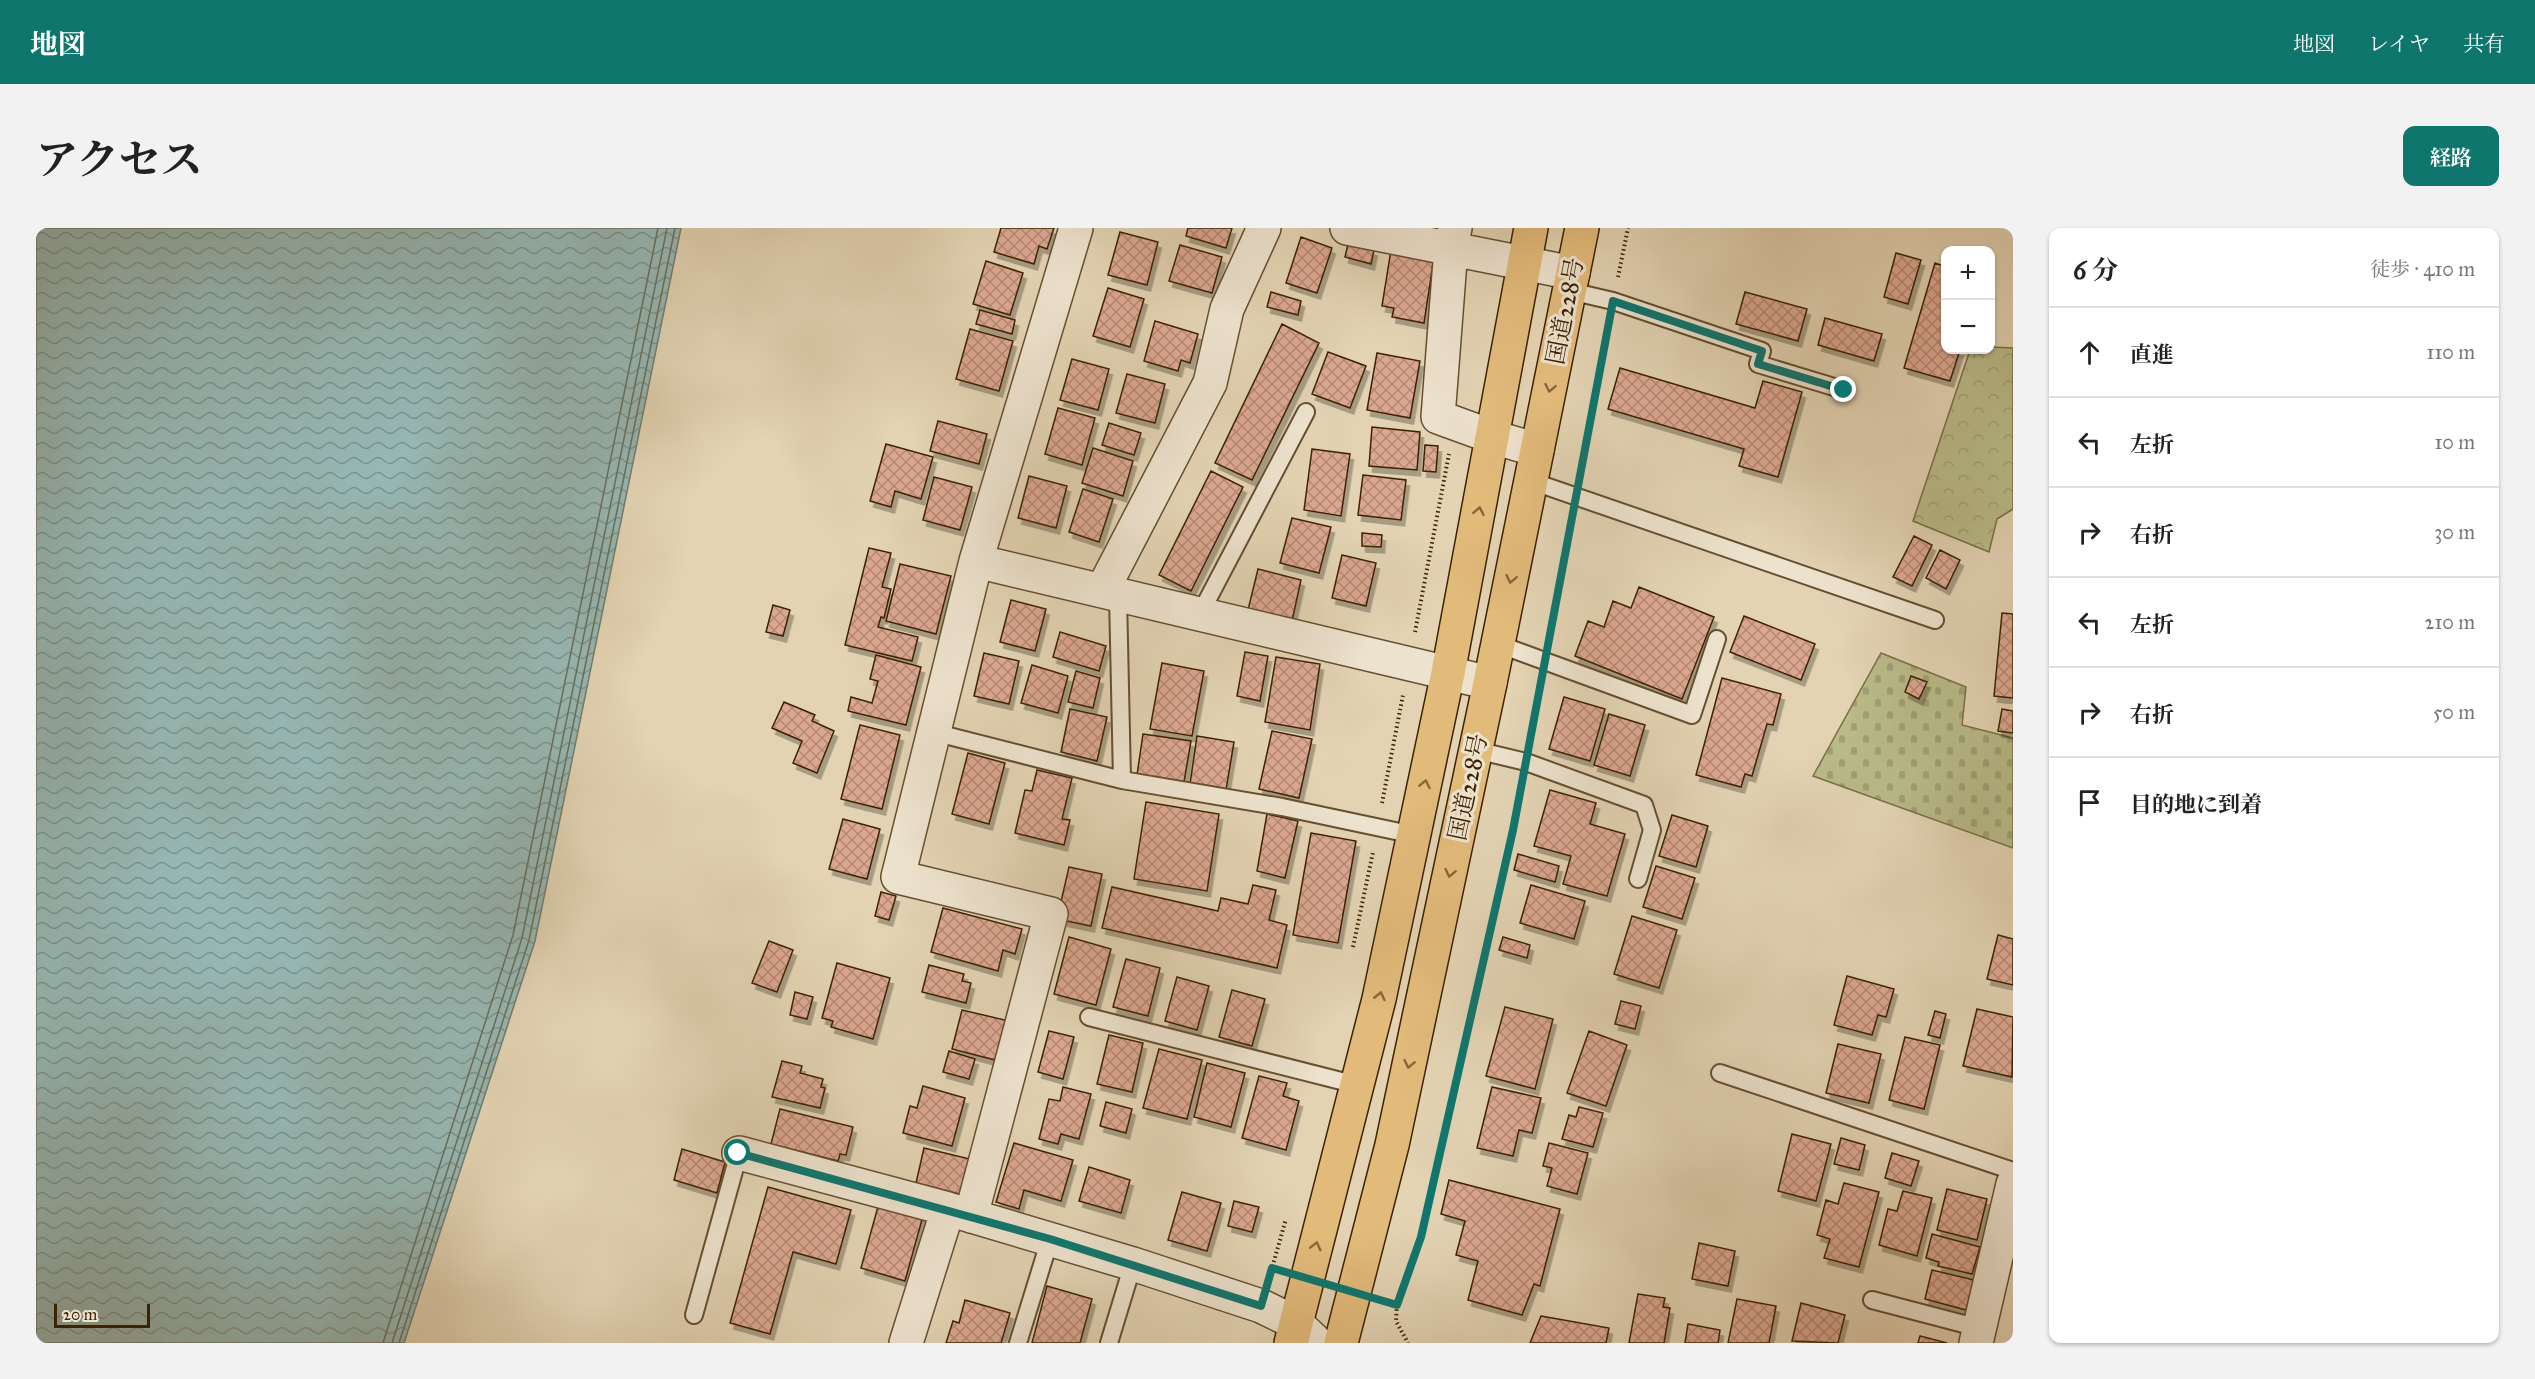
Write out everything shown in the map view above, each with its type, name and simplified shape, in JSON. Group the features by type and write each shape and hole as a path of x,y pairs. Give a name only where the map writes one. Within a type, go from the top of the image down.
{"highway":[{"name":"国道228号","path":"1302,1336 1307,1279 1379,999 1448,673 1531,228"},
{"name":"国道228号","path":"1341,1343 1392,1145 1490,683 1582,228"}],"street":[{"path":"906,1343 960,1213 1051,914 898,877 976,561 1076,228"},
{"path":"1110,593 1210,383 1227,309 1264,228"},
{"path":"1347,228 1453,238 1571,282"},
{"path":"1453,238 1438,417 1493,437 1534,466"},
{"path":"976,561 1490,683"},
{"path":"738,1153 960,1213 1133,1264 1261,1306 1302,1336"},
{"path":"1977,1336 2013,1184"}],"lane":[{"path":"1571,282 1613,301 1762,351 1758,364 1844,390"},
{"path":"1200,614 1306,412"},
{"path":"1534,466 1575,496 1935,620"},
{"path":"1110,593 1122,780"},
{"path":"1498,644 1692,715 1717,639"},
{"path":"933,732 1122,780 1378,825 1414,835"},
{"path":"1476,750 1526,762 1644,805 1652,830 1638,879"},
{"path":"1089,1017 1357,1085"},
{"path":"1720,1073 2013,1171"},
{"path":"694,1314 738,1153"},
{"path":"1018,1343 1050,1239"},
{"path":"1110,1343 1133,1264"},
{"path":"1872,1300 1977,1336"}],"path":[{"path":"1408,1343 1396,1321 1397,1305 1421,1237 1513,830 1628,228"},
{"path":"1353,951 1454,423"},
{"path":"1261,1306 1288,1212"},
{"path":"1272,1268 1307,1279"},
{"path":"1354,1292 1397,1305"}],"green space":[{"path":"1995,347 2013,348 2013,509 1997,519 1989,552 1913,521 1969,354 1995,354"},
{"path":"1881,653 1966,687 1962,725 2013,738 2013,848 1813,776"}],"water":[{"path":"36,228 681,228 535,941 404,1343 36,1343"}],"building":[{"path":"1001,228 1054,228 1047,249 1039,246 1034,264 994,252"},
{"path":"1188,228 1232,228 1226,248 1186,236"},
{"path":"1120,232 1158,242 1147,285 1108,275"},
{"path":"1301,237 1332,248 1317,293 1286,283"},
{"path":"1348,244 1374,250 1371,264 1345,257"},
{"path":"1180,245 1222,257 1212,293 1169,281"},
{"path":"1391,250 1434,257 1424,323 1392,317 1394,308 1382,306"},
{"path":"1896,253 1921,260 1908,304 1884,297"},
{"path":"986,261 1023,273 1010,315 973,304"},
{"path":"1935,263 1941,265 1941,354 1959,354 1950,381 1904,368"},
{"path":"1108,288 1144,299 1130,347 1093,336"},
{"path":"1271,292 1301,301 1298,315 1267,307"},
{"path":"1745,292 1807,309 1798,341 1736,324"},
{"path":"980,310 1015,320 1012,334 976,324"},
{"path":"1825,318 1882,334 1874,361 1818,345"},
{"path":"1155,321 1198,334 1190,363 1181,360 1178,371 1144,361"},
{"path":"1282,324 1319,343 1252,480 1215,463"},
{"path":"970,329 1013,341 999,391 956,379"},
{"path":"1328,352 1366,366 1350,408 1312,394"},
{"path":"1377,353 1420,361 1410,418 1367,410"},
{"path":"1072,359 1109,369 1098,410 1060,400"},
{"path":"1620,368 1755,408 1763,381 1802,392 1778,477 1739,466 1744,449 1608,409"},
{"path":"1127,374 1165,384 1155,423 1116,413"},
{"path":"1058,408 1095,418 1082,465 1045,454"},
{"path":"938,421 987,434 979,464 930,451"},
{"path":"1109,423 1141,433 1134,455 1102,445"},
{"path":"1372,427 1420,432 1417,470 1369,466"},
{"path":"886,444 933,457 921,499 895,491 891,507 870,501"},
{"path":"1425,445 1438,446 1436,472 1423,471"},
{"path":"1093,448 1133,461 1123,496 1082,483"},
{"path":"1312,449 1350,454 1341,516 1304,510"},
{"path":"1211,471 1243,487 1191,591 1159,575"},
{"path":"1363,475 1406,480 1401,520 1358,515"},
{"path":"1029,476 1067,486 1056,528 1018,518"},
{"path":"934,477 972,487 960,530 923,520"},
{"path":"1083,489 1113,499 1099,542 1069,532"},
{"path":"1292,518 1331,527 1319,573 1280,563"},
{"path":"1362,533 1382,535 1381,547 1362,546"},
{"path":"1914,536 1932,545 1912,586 1893,577"},
{"path":"869,548 891,553 882,587 891,589 884,618 881,617 878,627 918,637 912,661 845,645"},
{"path":"1940,550 1960,560 1946,589 1926,578"},
{"path":"1342,555 1376,563 1366,606 1332,598"},
{"path":"900,564 951,576 936,634 886,621"},
{"path":"1258,569 1301,580 1292,621 1248,610"},
{"path":"1639,587 1714,617 1682,699 1575,656 1588,621 1604,627 1613,601 1631,608"},
{"path":"1011,600 1046,609 1035,651 1000,642"},
{"path":"773,605 790,610 783,636 766,632"},
{"path":"2002,613 2013,614 2013,698 1994,696"},
{"path":"1744,616 1815,644 1801,680 1730,652"},
{"path":"1060,632 1106,646 1099,671 1053,657"},
{"path":"1245,652 1268,656 1260,701 1237,696"},
{"path":"984,653 1019,661 1009,704 974,696"},
{"path":"876,655 921,667 906,725 848,711 851,697 872,703 878,681 870,679"},
{"path":"1276,657 1320,664 1310,730 1265,722"},
{"path":"1162,663 1204,671 1192,736 1150,729"},
{"path":"1032,665 1068,676 1058,713 1021,703"},
{"path":"1076,671 1100,678 1093,708 1068,702"},
{"path":"1911,676 1927,682 1919,699 1905,692"},
{"path":"1722,678 1781,694 1773,725 1767,724 1752,776 1745,774 1741,787 1696,775"},
{"path":"1564,697 1605,709 1590,761 1549,749"},
{"path":"784,702 815,715 812,721 834,731 817,773 793,763 802,741 772,728"},
{"path":"1070,709 1107,717 1097,761 1061,752"},
{"path":"2002,709 2013,711 2013,733 1998,731"},
{"path":"1609,714 1645,725 1630,776 1594,765"},
{"path":"860,725 900,735 882,809 841,799"},
{"path":"1272,731 1312,739 1299,798 1259,789"},
{"path":"1143,734 1191,741 1184,782 1137,775"},
{"path":"1197,736 1234,742 1226,790 1190,784"},
{"path":"968,753 1005,763 989,824 952,814"},
{"path":"1037,770 1072,778 1062,819 1070,820 1064,845 1015,833 1025,790 1032,791"},
{"path":"1550,790 1596,803 1590,824 1625,834 1607,896 1563,884 1571,856 1534,846"},
{"path":"1146,802 1219,814 1207,891 1134,879"},
{"path":"1267,814 1298,821 1285,878 1257,871"},
{"path":"1672,815 1708,826 1696,867 1659,856"},
{"path":"843,819 880,829 867,879 829,869"},
{"path":"1311,833 1356,841 1338,943 1293,935"},
{"path":"1518,854 1559,866 1555,882 1514,870"},
{"path":"1656,866 1695,878 1682,919 1643,907"},
{"path":"1069,867 1102,874 1091,926 1057,919"},
{"path":"1253,885 1276,890 1269,920 1287,925 1277,968 1102,928 1112,887 1218,911 1221,898 1248,904"},
{"path":"1531,885 1585,901 1574,939 1520,923"},
{"path":"881,892 896,896 889,920 875,916"},
{"path":"943,908 1022,929 1015,954 1003,950 998,971 931,952"},
{"path":"1632,916 1677,930 1659,988 1614,974"},
{"path":"1998,935 2013,939 2013,985 1987,979"},
{"path":"1069,937 1111,949 1096,1005 1054,994"},
{"path":"1503,937 1530,945 1527,958 1499,950"},
{"path":"769,941 793,950 777,992 752,983"},
{"path":"1126,959 1160,968 1148,1016 1113,1007"},
{"path":"837,963 890,978 873,1039 831,1027 833,1021 822,1018"},
{"path":"929,965 964,974 962,981 971,983 966,1003 922,992"},
{"path":"1847,976 1894,989 1886,1017 1878,1015 1872,1035 1834,1025"},
{"path":"1177,977 1209,986 1197,1030 1165,1021"},
{"path":"1232,990 1265,999 1252,1046 1219,1037"},
{"path":"795,992 813,997 807,1019 790,1015"},
{"path":"1621,1001 1641,1006 1635,1029 1615,1024"},
{"path":"1505,1007 1553,1019 1535,1089 1486,1076"},
{"path":"1977,1009 2013,1017 2012,1077 1963,1066"},
{"path":"962,1010 1009,1021 999,1061 952,1049"},
{"path":"1935,1011 1946,1014 1940,1038 1928,1035"},
{"path":"1049,1031 1074,1037 1063,1079 1038,1072"},
{"path":"1589,1031 1627,1045 1606,1106 1567,1093"},
{"path":"1109,1035 1143,1043 1132,1092 1097,1084"},
{"path":"1905,1037 1940,1045 1924,1109 1889,1100"},
{"path":"1838,1044 1881,1054 1869,1103 1826,1093"},
{"path":"1159,1049 1202,1060 1187,1119 1143,1108"},
{"path":"949,1051 975,1059 969,1079 943,1072"},
{"path":"782,1061 802,1066 800,1073 823,1079 821,1087 825,1088 820,1108 772,1097"},
{"path":"1207,1063 1245,1073 1231,1127 1194,1117"},
{"path":"1259,1076 1287,1083 1283,1096 1299,1101 1286,1150 1242,1138"},
{"path":"923,1086 965,1098 952,1146 903,1133 910,1106 917,1108"},
{"path":"1063,1087 1091,1094 1079,1139 1061,1134 1058,1144 1039,1139 1049,1099 1060,1101"},
{"path":"1492,1087 1541,1098 1532,1133 1519,1130 1513,1156 1477,1148"},
{"path":"1106,1102 1132,1109 1126,1133 1100,1126"},
{"path":"1579,1107 1603,1113 1593,1147 1562,1139 1569,1115 1576,1117"},
{"path":"780,1109 853,1127 846,1155 840,1154 838,1161 771,1144"},
{"path":"1792,1134 1831,1144 1816,1201 1778,1191"},
{"path":"1841,1138 1865,1145 1859,1170 1834,1164"},
{"path":"1014,1143 1073,1160 1061,1201 1024,1190 1019,1209 996,1202"},
{"path":"1549,1143 1588,1153 1577,1194 1547,1186 1552,1168 1543,1166"},
{"path":"924,1148 978,1161 963,1195 916,1183"},
{"path":"682,1149 725,1162 717,1193 674,1180"},
{"path":"1892,1153 1919,1161 1911,1186 1885,1178"},
{"path":"1089,1167 1130,1180 1121,1213 1079,1201"},
{"path":"1449,1180 1560,1209 1540,1286 1534,1284 1522,1315 1468,1300 1478,1261 1456,1255 1465,1221 1441,1214"},
{"path":"1844,1183 1879,1192 1859,1267 1824,1258 1830,1239 1817,1235 1826,1200 1838,1204"},
{"path":"768,1187 851,1210 836,1264 793,1252 770,1334 730,1323"},
{"path":"1947,1189 1987,1199 1977,1240 1937,1230"},
{"path":"1903,1191 1932,1198 1917,1256 1879,1245 1888,1209 1897,1211"},
{"path":"1182,1192 1221,1203 1207,1251 1168,1240"},
{"path":"1234,1201 1259,1207 1252,1232 1228,1226"},
{"path":"879,1203 923,1216 905,1281 861,1268"},
{"path":"1932,1234 1980,1247 1972,1274 1938,1266 1939,1262 1926,1258"},
{"path":"1699,1243 1735,1251 1728,1286 1692,1279"},
{"path":"1932,1270 1974,1280 1966,1310 1925,1299"},
{"path":"1047,1286 1092,1299 1080,1343 1032,1343"},
{"path":"1638,1294 1665,1298 1663,1307 1670,1308 1664,1343 1629,1343"},
{"path":"1737,1299 1776,1306 1769,1343 1728,1343"},
{"path":"965,1300 1010,1313 1001,1343 946,1343 953,1321 959,1323"},
{"path":"1801,1303 1845,1315 1838,1343 1792,1341"},
{"path":"1541,1316 1609,1328 1606,1343 1530,1343"},
{"path":"1688,1324 1720,1330 1718,1343 1685,1343"},
{"path":"1920,1336 1947,1343 1918,1343"}],"route":[{"path":"738,1153 948,1209 1133,1264 1261,1306 1272,1268 1397,1305 1421,1237 1513,830 1613,301 1762,351 1758,364 1844,390"}]}
